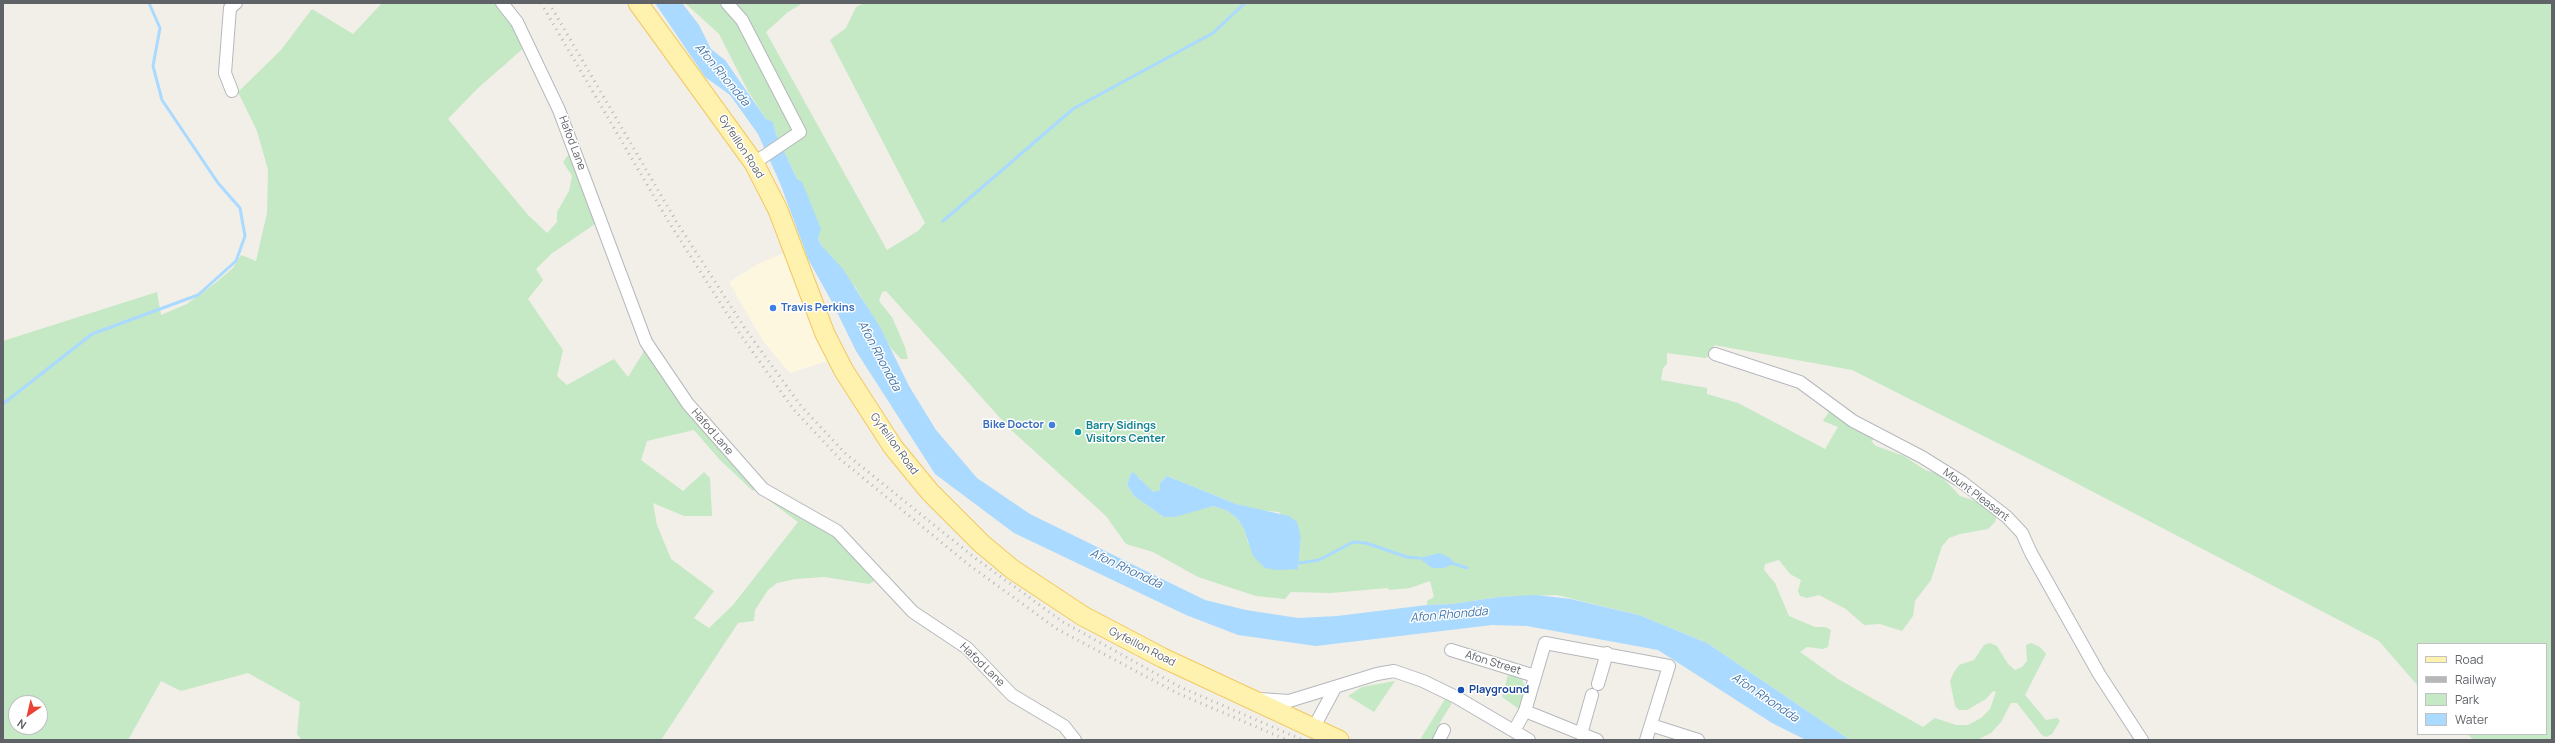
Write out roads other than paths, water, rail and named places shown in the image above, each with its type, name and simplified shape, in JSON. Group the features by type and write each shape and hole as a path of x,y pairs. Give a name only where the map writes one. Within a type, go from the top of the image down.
{"main road":[{"name":"Gyfeillon Road","path":"638,3 759,159 826,334 844,370 893,447 930,492 982,544 1046,593 1130,642 1339,740"}],"street":[{"path":"232,91 225,73 230,8 236,3"},
{"name":"Hafod Lane","path":"502,3 517,22 559,110 646,342 688,404 763,489 837,531 913,612 967,648 1012,694 1064,726 1075,740"},
{"path":"727,3 742,20 800,132 759,159"},
{"name":"Mount Pleasant","path":"1715,354 1800,382 1853,421 1922,457 1956,478 2007,517 2022,533 2030,553 2099,674 2142,740"},
{"path":"1514,731 1525,711 1545,643 1607,653 1669,666 1646,740"},
{"name":"Afon Street","path":"1451,650 1535,676"},
{"path":"1581,734 1607,653"},
{"path":"1251,699 1290,701 1376,674 1394,671 1424,681 1529,740"},
{"path":"1314,727 1335,688"},
{"path":"1525,711 1597,740"},
{"path":"1651,725 1698,740"}],"water":[{"name":"Afon Rhondda","path":"655,3 682,3 699,25 711,49 725,60 766,119 773,122 776,134 797,179 802,182 821,229 818,238 821,245 843,269 880,327 909,386 936,430 977,478 1030,514 1205,600 1246,610 1298,618 1337,616 1427,605 1452,604 1499,597 1536,595 1571,599 1639,615 1707,643 1850,740 1806,740 1772,723 1658,650 1527,626 1492,625 1316,646 1238,635 1186,615 1014,533 935,474 856,351 832,302 808,259 780,183 758,134 730,95 705,77"},
{"path":"1133,472 1153,492 1160,490 1160,483 1167,476 1236,504 1289,516 1297,522 1301,537 1298,569 1277,570 1265,568 1253,556 1244,529 1237,518 1226,510 1213,506 1175,517 1164,517 1134,496 1127,485 1130,475"},
{"path":"1440,553 1450,558 1455,564 1443,568 1432,568 1419,558"}],"waterway":[{"path":"3,404 92,334 198,295 236,261 245,236 240,208 218,183 162,100 153,66 160,28 149,3"},
{"path":"943,221 1073,109 1213,33 1245,3"},
{"path":"1299,563 1319,560 1353,542 1366,543 1407,557 1419,558"},
{"path":"1455,564 1467,568"}],"railway":[{"path":"541,3 670,224 740,334 794,410 840,459 969,565 1057,629 1177,693 1287,740"},
{"path":"549,3 676,221 746,330 801,406 846,454 975,558 1063,622 1180,687 1303,740"}],"place":[{"name":"Travis Perkins","path":"773,308"},
{"name":"Bike Doctor","path":"1052,425"},
{"name":"Barry Sidings Visitors Center","path":"1078,432"},
{"name":"Playground","path":"1461,690"}]}
